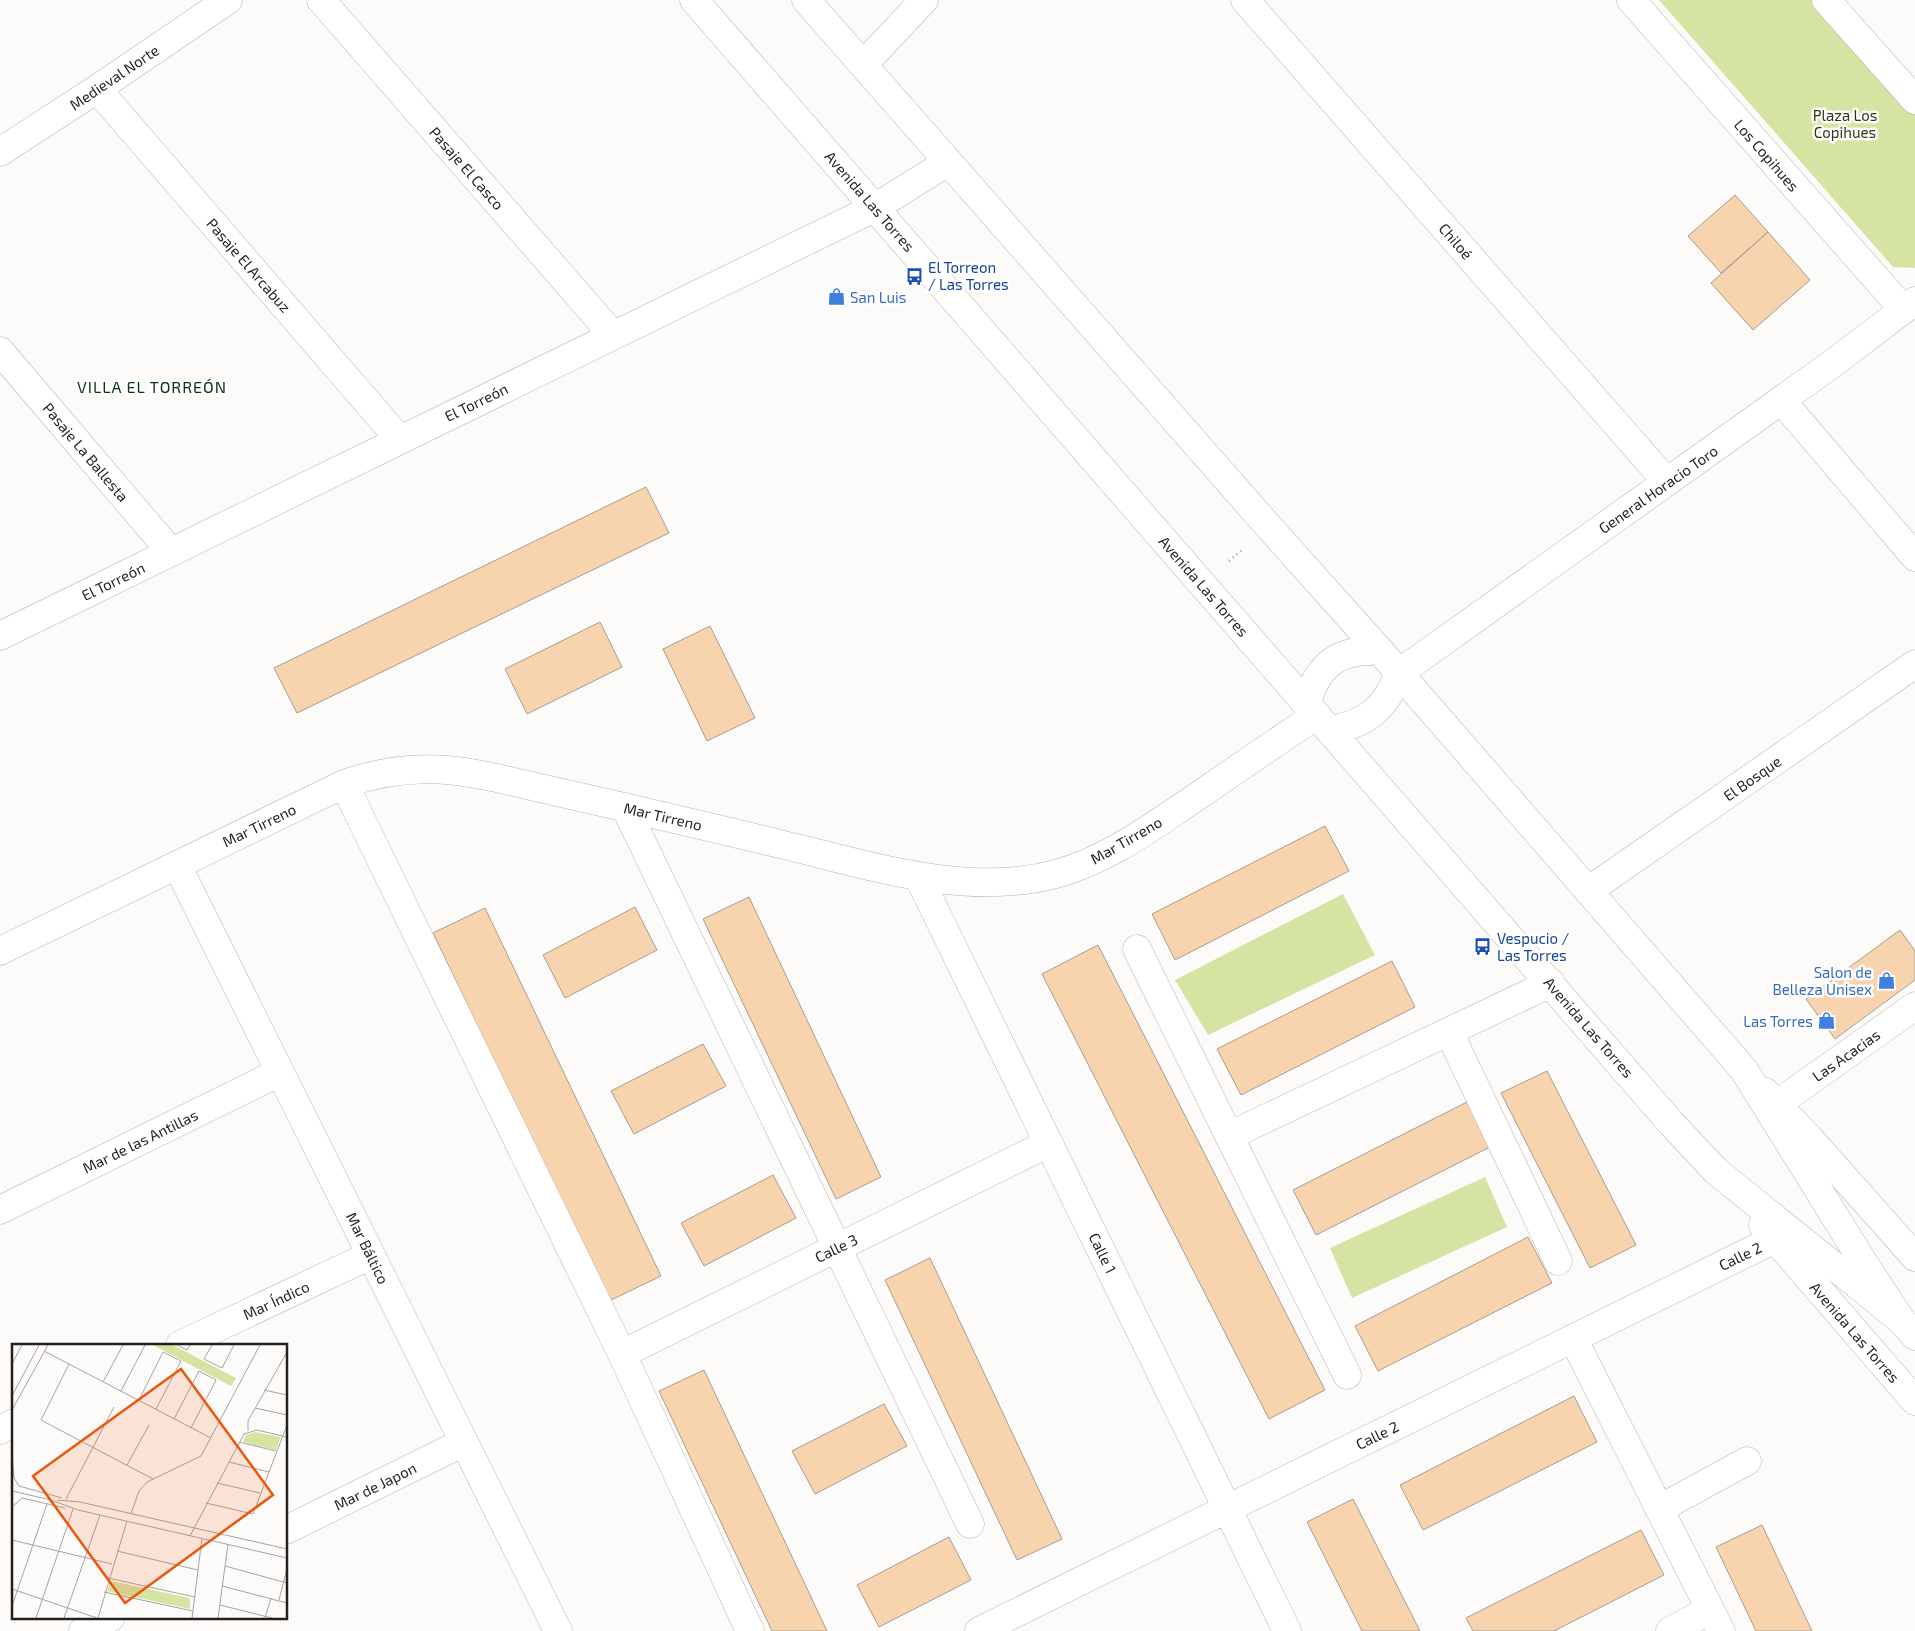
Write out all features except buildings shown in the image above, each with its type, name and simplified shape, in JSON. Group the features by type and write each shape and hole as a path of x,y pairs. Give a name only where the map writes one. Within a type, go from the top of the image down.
{"street":[{"name":"Medieval Norte","path":"0,152 228,0"},
{"name":"Pasaje El Casco","path":"321,0 613,335"},
{"name":"Avenida Las Torres","path":"694,0 1915,1401"},
{"name":"Avenida Las Torres","path":"806,0 1269,527 1380,650 1744,1070 1915,1257"},
{"path":"863,65 924,0"},
{"name":"Chiloé","path":"1245,0 1667,482"},
{"name":"Los Copihues","path":"1631,0 1909,305"},
{"path":"1826,0 1915,100"},
{"name":"Pasaje El Arcabuz","path":"97,89 400,440"},
{"name":"El Torreón","path":"0,636 876,207 948,162"},
{"name":"General Horacio Toro","path":"1399,673 1782,401 1909,305"},
{"name":"Pasaje La Ballesta","path":"0,351 171,552"},
{"path":"1782,401 1915,556"},
{"path":"1380,650 1362,650 1345,654 1329,663 1319,674 1311,688 1318,716 1346,727 1362,721 1375,712 1386,700 1399,673"},
{"name":"El Bosque","path":"1588,891 1915,664"},
{"name":"Mar Tirreno","path":"0,951 344,784 395,770 422,768 474,773 918,876 990,883 1022,880 1082,866 1132,841 1318,716"},
{"path":"344,784 622,1354 750,1631"},
{"path":"626,807 970,1524"},
{"name":"Mar Báltico","path":"177,865 464,1442 552,1629"},
{"name":"Calle 1","path":"918,876 1287,1631"},
{"path":"1137,949 1347,1376"},
{"path":"1229,1136 1551,984"},
{"name":"Las Acacias","path":"1777,1104 1915,1006"},
{"path":"1449,1032 1558,1262"},
{"name":"Avenida Las Torres","path":"1744,1070 1865,1265 1908,1328"},
{"name":"Mar de las Antillas","path":"0,1210 280,1072"},
{"name":"Calle 3","path":"622,1354 1049,1143"},
{"name":"Avenida Las Torres","path":"1716,1171 1908,1328"},
{"name":"Calle 2","path":"979,1631 1024,1621 1228,1508 1775,1239"},
{"name":"Mar Índico","path":"182,1344 371,1255"},
{"path":"1573,1338 1716,1621 1670,1631"},
{"path":"0,1430 12,1424"},
{"name":"Mar de Japon","path":"288,1529 464,1442"},
{"path":"1659,1509 1747,1461"},
{"path":"83,1631 109,1618"}],"path":[{"path":"1234,568 1228,561 1269,527"}],"green space":[{"name":"Plaza Los Copihues","path":"1659,0 1814,0 1915,113 1915,268 1893,267"},
{"path":"1343,894 1375,955 1208,1035 1175,980"},
{"path":"1485,1177 1507,1227 1352,1298 1330,1248"}],"place":[{"name":"El Torreon / Las Torres","path":"914,276"},
{"name":"San Luis","path":"836,297"},
{"name":"Vespucio / Las Torres","path":"1483,947"},
{"name":"Salon de Belleza Unisex","path":"1886,981"},
{"name":"Las Torres","path":"1827,1021"}],"district":[{"name":"VILLA EL TORREÓN","path":"152,386"}]}
